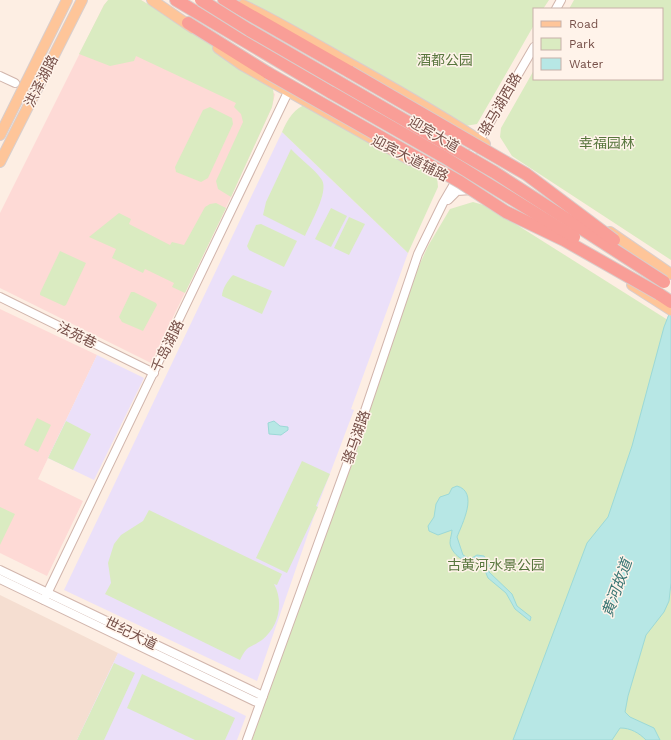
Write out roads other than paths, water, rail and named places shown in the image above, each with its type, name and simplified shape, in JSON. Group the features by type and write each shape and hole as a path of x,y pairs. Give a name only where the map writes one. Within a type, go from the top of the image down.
{"highway":[{"name":"迎宾大道","path":"176,0 274,60 444,157 536,213 657,297 671,302"},
{"name":"迎宾大道","path":"201,0 249,30 494,172 671,287"},
{"path":"224,0 526,174 572,210 670,275"},
{"path":"188,23 268,73 460,182 506,212 564,240 657,297"}],"main road":[{"name":"洪泽湖路","path":"0,135 66,0"},
{"name":"洪泽湖路","path":"2,158 82,0"},
{"path":"2,158 42,91 89,0"},
{"path":"146,0 157,7 173,13"},
{"name":"迎宾大道辅路","path":"152,0 188,23 242,66 429,171 476,190 657,297 671,310"},
{"path":"232,0 274,20 435,112 550,188 670,275"}],"street":[{"name":"骆马湖西路","path":"479,141 533,49"},
{"path":"0,76 15,83"},
{"name":"千岛湖路","path":"46,597 288,92"},
{"name":"骆马湖路","path":"247,740 346,466 392,333 406,286 433,222 479,141"},
{"path":"406,286 433,226 449,199 457,191 465,189 476,190"},
{"name":"法苑巷","path":"0,297 154,373"},
{"name":"世纪大道","path":"0,570 46,597 254,701 262,699"},
{"name":"世纪大道","path":"0,579 46,597"}],"water":[{"name":"黄河故道","path":"671,309 671,583 669,601 664,612 646,635 628,696 625,712 630,717 654,728 660,740 646,740 634,731 620,728 612,740 513,740 587,543 608,517 632,446 664,327"},
{"path":"274,421 280,426 288,427 288,430 281,435 269,434 268,423"},
{"path":"457,486 464,489 468,501 465,517 457,537 463,555 470,559 477,555 484,556 489,564 489,572 512,594 517,606 531,617 530,621 515,609 506,593 488,578 482,563 464,560 456,555 450,543 452,530 438,535 429,531 428,526 434,517 436,504 440,497 449,494 452,488"}],"park label":[{"name":"酒都公园","path":"445,60"},
{"name":"幸福园林","path":"607,143"},
{"name":"古黄河水景公园","path":"496,565"}]}
